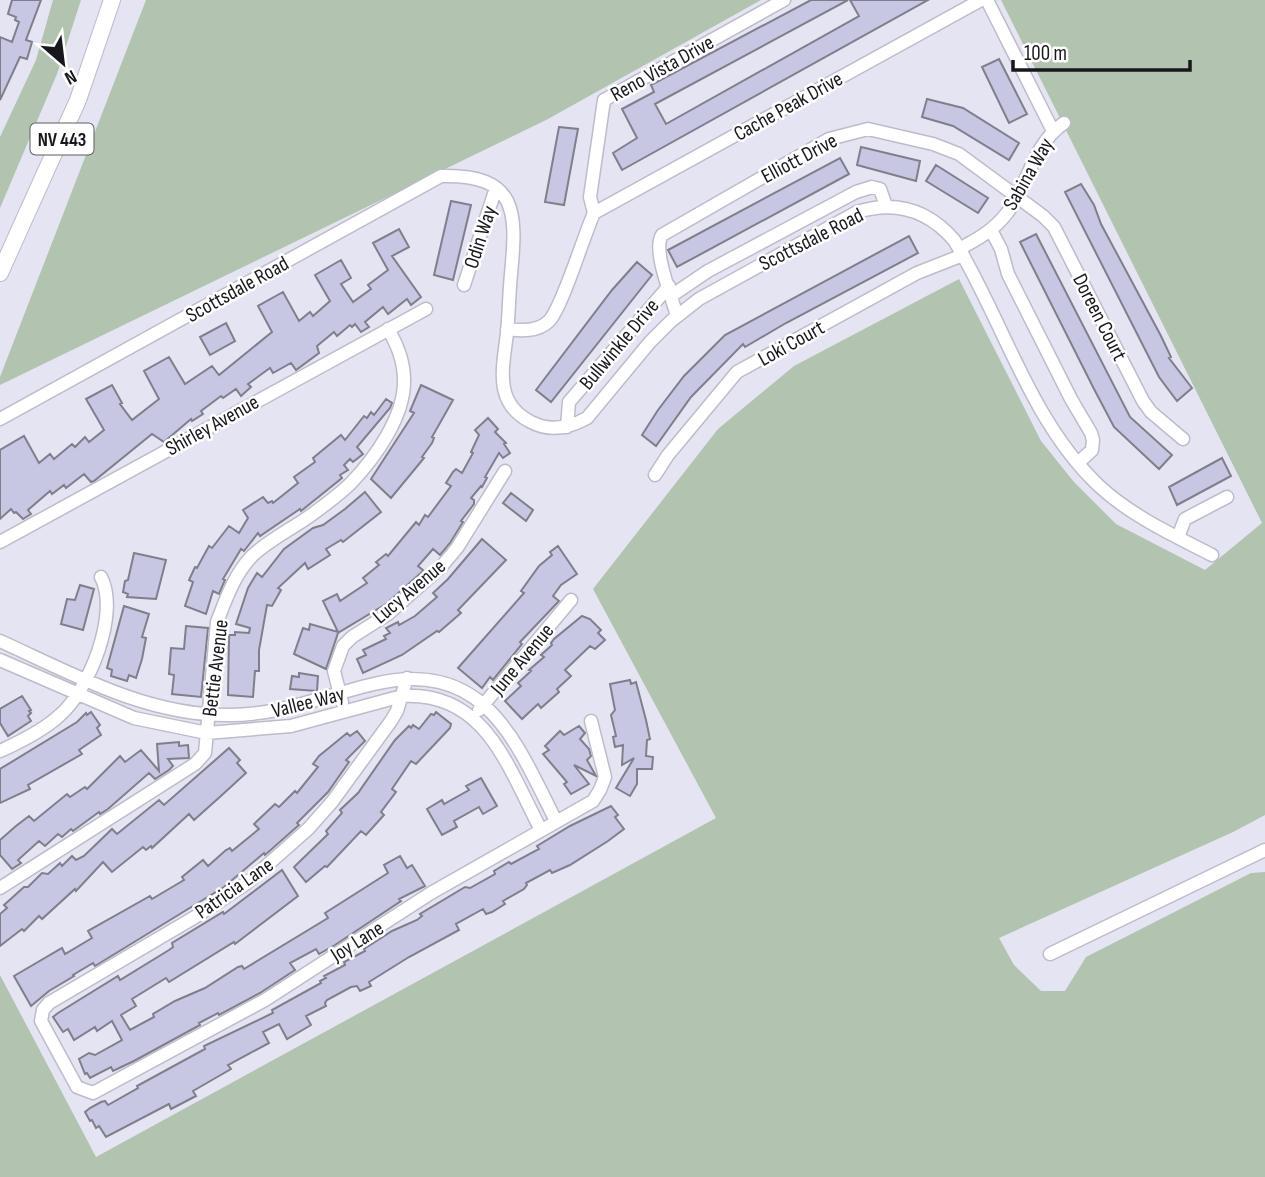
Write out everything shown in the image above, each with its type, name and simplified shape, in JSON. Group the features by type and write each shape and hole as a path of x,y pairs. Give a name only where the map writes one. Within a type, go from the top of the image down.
{"main road":[{"name":"NV 443","path":"0,273 78,100 112,0"}],"street":[{"name":"Reno Vista Drive","path":"594,213 590,197 604,100 784,0"},
{"name":"Cache Peak Drive","path":"594,213 981,0"},
{"name":"Sabina Way","path":"961,252 991,230 1008,212 1042,143 1058,127 987,0"},
{"name":"Elliott Drive","path":"677,316 658,246 662,234 829,139 868,129 933,144 959,154 1016,198"},
{"name":"Scottsdale Road","path":"0,419 441,176 480,178 496,188"},
{"name":"Bullwinkle Drive","path":"567,427 569,402 670,291 856,192 872,187 880,189 886,206"},
{"path":"496,188 512,209 515,221 501,375 507,399 514,410 535,425 546,428 567,427"},
{"name":"Odin Way","path":"464,285 496,188"},
{"name":"Doreen Court","path":"1016,198 1054,227 1143,401 1182,439"},
{"name":"Scottsdale Road","path":"567,427 587,418 597,409 650,342 677,316 724,284 857,212 886,206 916,211 943,228 961,252 1050,425 1078,463 1122,504 1212,555"},
{"path":"507,329 524,331 549,321 558,306 594,213"},
{"path":"991,230 1001,250 1008,274 1091,433 1092,450 1078,463"},
{"name":"Loki Court","path":"655,475 668,455 737,372 961,252"},
{"name":"Shirley Avenue","path":"0,542 426,309"},
{"name":"Bettie Avenue","path":"0,888 195,764 205,753 217,622 232,584 242,568 267,544 312,515 351,484 369,461 397,412 403,394 403,366 388,329"},
{"name":"Lucy Avenue","path":"345,712 334,671 343,646 352,637 388,614 441,567 457,548 505,471"},
{"path":"1178,537 1185,519 1227,497"},
{"path":"0,751 49,724 61,714 85,680 99,647 105,620 107,588 101,577"},
{"name":"June Avenue","path":"474,717 571,600"},
{"name":"Vallee Way","path":"0,641 138,701 170,709 210,714 267,713 374,684 407,678 436,681 466,691 485,704 501,721 520,750 556,821"},
{"name":"Vallee Way","path":"0,660 134,718 208,733 291,726 402,696 421,695 442,699 474,717 495,743 541,830"},
{"name":"Patricia Lane","path":"59,1055 41,1021 43,1010 49,1003 229,895 285,852 332,802 391,721 407,678"},
{"name":"Joy Lane","path":"59,1055 77,1087 93,1093 265,1000 431,894 593,800 604,777 591,721"},
{"path":"1050,954 1265,850"}],"green space":[{"path":"53,0 81,0 57,74 0,208 0,137 36,60"},
{"path":"146,0 761,0 548,119 0,385 0,377"},
{"path":"1001,0 1265,0 1265,815 999,938 1014,965 1041,991 1065,991 1086,957 1251,873 1265,872 1265,1177 0,1177 0,975 96,1157 716,818 593,589 718,429 794,366 959,279 1041,441 1074,482 1116,524 1205,570 1262,523"}],"building":[{"path":"12,0 41,0 26,40 32,42 27,59 20,57 0,100 0,37 12,42 19,22 15,20 16,17 8,14"},
{"path":"811,0 848,0 655,104 666,124 859,16 850,0 928,0 622,170 613,153 637,138 622,109 654,92 651,85"},
{"path":"999,59 1027,114 1009,123 982,67"},
{"path":"927,99 963,108 1019,143 1009,160 953,126 922,117"},
{"path":"559,127 578,129 564,205 545,202"},
{"path":"861,147 920,161 916,181 857,165"},
{"path":"840,158 849,174 677,267 668,250"},
{"path":"936,165 988,198 978,213 926,181"},
{"path":"1081,184 1161,336 1171,357 1169,358 1192,388 1177,401 1159,377 1065,192"},
{"path":"451,201 471,205 453,280 434,275"},
{"path":"399,229 409,247 392,256 421,297 411,305 407,299 388,314 383,307 365,322 369,327 361,332 355,324 337,336 334,332 317,346 319,353 296,370 291,363 273,373 270,368 248,384 251,387 241,396 236,389 223,398 221,396 201,411 203,414 192,421 191,419 164,442 152,434 94,481 91,482 84,474 66,488 64,485 52,494 50,491 28,510 31,514 23,519 11,509 0,519 0,450 24,436 39,463 50,454 54,459 72,444 75,447 85,437 89,442 104,430 86,399 112,385 122,403 120,404 132,420 159,399 144,371 169,357 185,384 212,366 219,375 272,332 258,306 283,292 299,321 310,312 313,316 330,301 315,275 341,260 351,278 341,284 353,302 371,289 368,285 388,270 373,243"},
{"path":"1036,234 1130,417 1172,455 1159,469 1114,427 1094,389 1020,242"},
{"path":"909,236 918,253 745,347 743,344 691,397 656,446 642,435 684,376 725,335"},
{"path":"637,262 652,275 551,402 536,390 612,290"},
{"path":"226,323 235,341 210,355 200,337"},
{"path":"421,385 453,400 422,457 424,458 391,498 371,479 414,413 410,411"},
{"path":"386,399 392,403 390,408 357,447 363,454 353,462 350,459 344,465 348,470 340,475 342,478 301,511 300,509 260,536 258,533 244,551 241,549 223,579 225,580 219,594 213,591 206,614 185,606 193,582 189,580 195,567 197,568 209,546 212,548 229,526 239,533 248,518 243,510 263,497 268,503 273,503 298,483 294,477 315,462 313,458 341,435 345,440 364,416 367,418 371,412 374,415"},
{"path":"488,418 498,429 495,432 506,443 504,444 510,453 503,458 499,453 482,487 471,498 474,504 461,521 463,522 450,543 440,555 433,549 418,566 422,572 386,604 338,633 326,669 294,654 303,628 309,630 310,624 338,632 323,601 337,594 340,601 367,583 363,578 379,565 376,562 386,554 388,556 416,522 419,525 425,515 428,517 451,486 446,483 453,472 456,469 462,473 479,435 475,430"},
{"path":"1222,458 1231,476 1177,505 1169,487"},
{"path":"365,492 381,512 343,542 341,540 326,549 330,555 308,569 305,563 278,588 281,590 272,606 267,605 253,697 228,695 229,635 235,635 235,632 249,633 250,628 236,624 248,588 257,573 262,577 284,549 313,528 323,525"},
{"path":"511,493 533,510 526,521 503,503"},
{"path":"482,539 506,560 458,610 461,613 439,632 402,655 363,673 357,659 366,655 363,650 386,639 384,636 390,633 386,628 398,622 399,625 415,616 437,597 433,593"},
{"path":"558,546 577,574 561,585 553,596 559,601 520,642 522,644 493,680 490,677 482,688 458,668 524,593 521,591 539,566"},
{"path":"134,553 166,560 156,599 127,597 128,594 123,592"},
{"path":"80,585 94,589 83,630 61,624 67,599 75,600"},
{"path":"124,606 149,614 142,637 146,638 136,678 129,675 127,681 111,676 112,670 107,668"},
{"path":"582,616 590,619 601,630 598,633 605,640 595,649 590,646 565,670 571,676 557,689 559,692 541,708 538,704 522,719 505,701 521,686 518,683 531,671 529,670 544,657 541,655 552,645 554,639"},
{"path":"186,626 208,628 201,697 172,694 174,675 169,674 171,648 184,649"},
{"path":"299,673 318,676 317,691 290,689 292,676 299,677"},
{"path":"630,680 631,684 636,682 650,739 647,740 646,756 653,757 652,769 637,769 637,784 630,796 616,788 634,758 622,765 623,745 615,747 613,737 616,736 611,715 615,710 610,684"},
{"path":"22,696 31,710 28,716 31,721 8,736 0,723 0,709"},
{"path":"91,712 100,725 97,728 101,735 79,750 82,754 28,785 30,789 0,803 0,769"},
{"path":"436,712 451,724 450,728 416,764 411,761 392,789 396,792 381,812 384,815 366,835 361,831 327,867 306,882 294,867 328,834 326,831 342,813 340,810 358,793 395,740 409,726 411,728 413,725 419,729 431,714"},
{"path":"579,726 585,733 580,739 589,749 591,756 587,760 596,776 574,765 589,784 571,794 564,784 567,782 543,754 549,750 545,746 560,731 564,735"},
{"path":"357,731 365,741 346,760 349,762 328,792 297,823 299,825 265,855 264,853 224,887 95,966 93,963 73,975 31,1006 14,976 62,948 65,954 92,938 88,931 184,880 182,877 203,860 208,866 226,850 230,848 232,851 259,829 254,824 275,804 279,807 295,791 297,793 318,767 313,764 319,756 347,733 350,736"},
{"path":"179,742 179,746 188,745 189,758 168,759 173,766 169,770 155,779 149,773 108,809 100,814 99,812 73,831 71,829 62,837 58,834 45,846 39,841 18,860 21,863 12,869 0,855 0,840 16,826 29,816 34,821 67,794 70,797 85,787 87,789 120,756 125,762 141,750 159,771 157,744"},
{"path":"229,748 240,760 237,763 246,773 194,820 189,814 152,848 151,846 146,850 143,847 112,872 103,862 76,891 75,889 42,919 39,916 24,931 22,929 0,946 0,914 7,908 4,905 24,887 28,887 42,873 48,874 60,863 62,866 72,856 76,860 84,856 112,829 117,834 159,800 164,805"},
{"path":"481,778 497,806 483,814 479,807 454,821 457,827 442,835 427,809 442,800 444,804 469,790 466,786"},
{"path":"611,806 624,829 608,841 570,865 552,873 550,870 526,883 524,889 503,901 505,904 492,912 486,914 483,909 456,924 459,930 369,982 371,986 360,991 357,986 351,987 327,1000 326,1006 306,1016 311,1025 287,1039 279,1024 263,1032 269,1043 228,1065 231,1069 193,1091 196,1096 171,1109 169,1104 106,1137 99,1126 96,1128 92,1120 90,1121 85,1112 90,1108 105,1101 108,1105 205,1049 204,1046 273,1013 272,1010 321,983 320,981 326,978 324,976 345,965 344,962 365,951 364,949 392,931 417,920 422,916 420,914 465,887 470,888 495,874 494,871 509,862 511,864 539,849 537,846 570,826"},
{"path":"400,856 407,868 412,865 425,886 399,899 401,901 335,945 319,954 316,949 290,963 295,970 260,993 113,1071 111,1067 90,1078 85,1074 79,1059 89,1053 95,1055 122,1040 112,1021 97,1031 95,1027 74,1040 68,1029 63,1032 53,1017 58,1013 118,976 120,980 169,950 173,947 172,943 223,912 224,914 282,870 298,896 235,944 234,942 169,982 166,978 132,999 136,1006 121,1015 130,1030 175,1001 205,988 238,967 242,966 244,969 328,918 325,913 388,873 384,865"}]}
